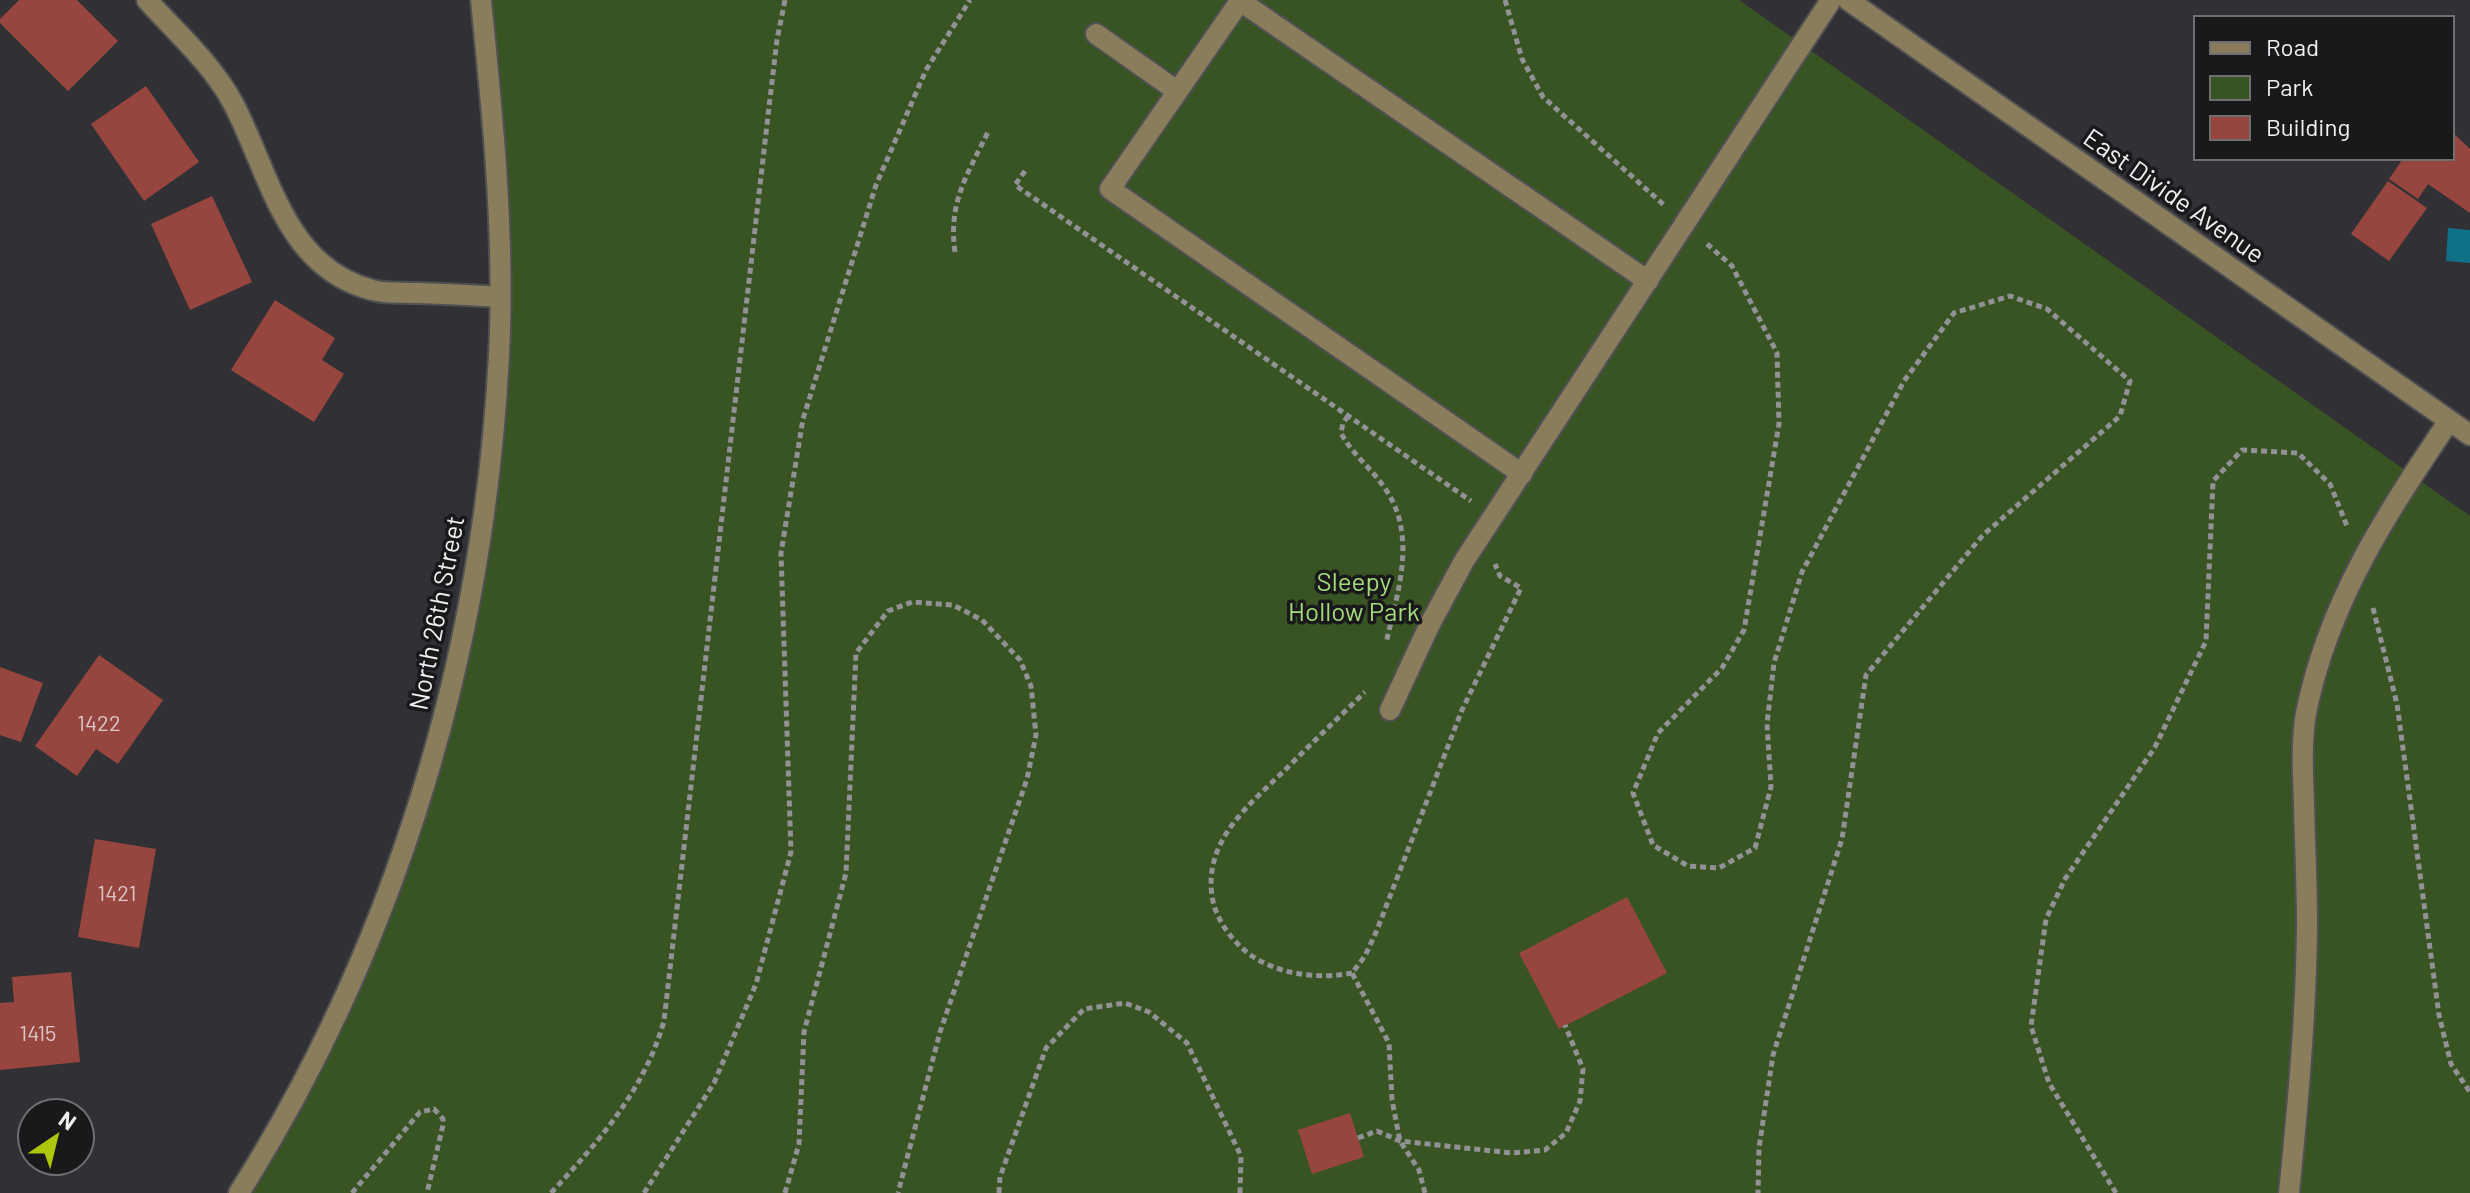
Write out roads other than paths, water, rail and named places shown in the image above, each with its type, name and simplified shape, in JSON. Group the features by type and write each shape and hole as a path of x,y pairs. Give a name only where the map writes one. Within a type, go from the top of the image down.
{"street":[{"path":"147,0 220,83 232,102 290,228 322,266 346,281 375,291 500,297"},
{"name":"North 26th Street","path":"239,1193 290,1105 361,961 397,869 442,724 464,630 488,481 499,354 498,195 481,0"},
{"path":"1390,710 1464,561 1831,0"},
{"name":"East Divide Avenue","path":"1848,0 2470,435"},
{"path":"1522,474 1110,189 1240,1 1648,281"},
{"path":"1096,34 1177,91"},
{"path":"2289,1193 2303,1047 2307,926 2303,773 2306,716 2322,654 2361,560 2391,508 2449,421"}],"water":[{"path":"2448,228 2470,230 2470,263 2446,261"}],"park label":[{"name":"Sleepy Hollow Park","path":"1354,597"}]}
